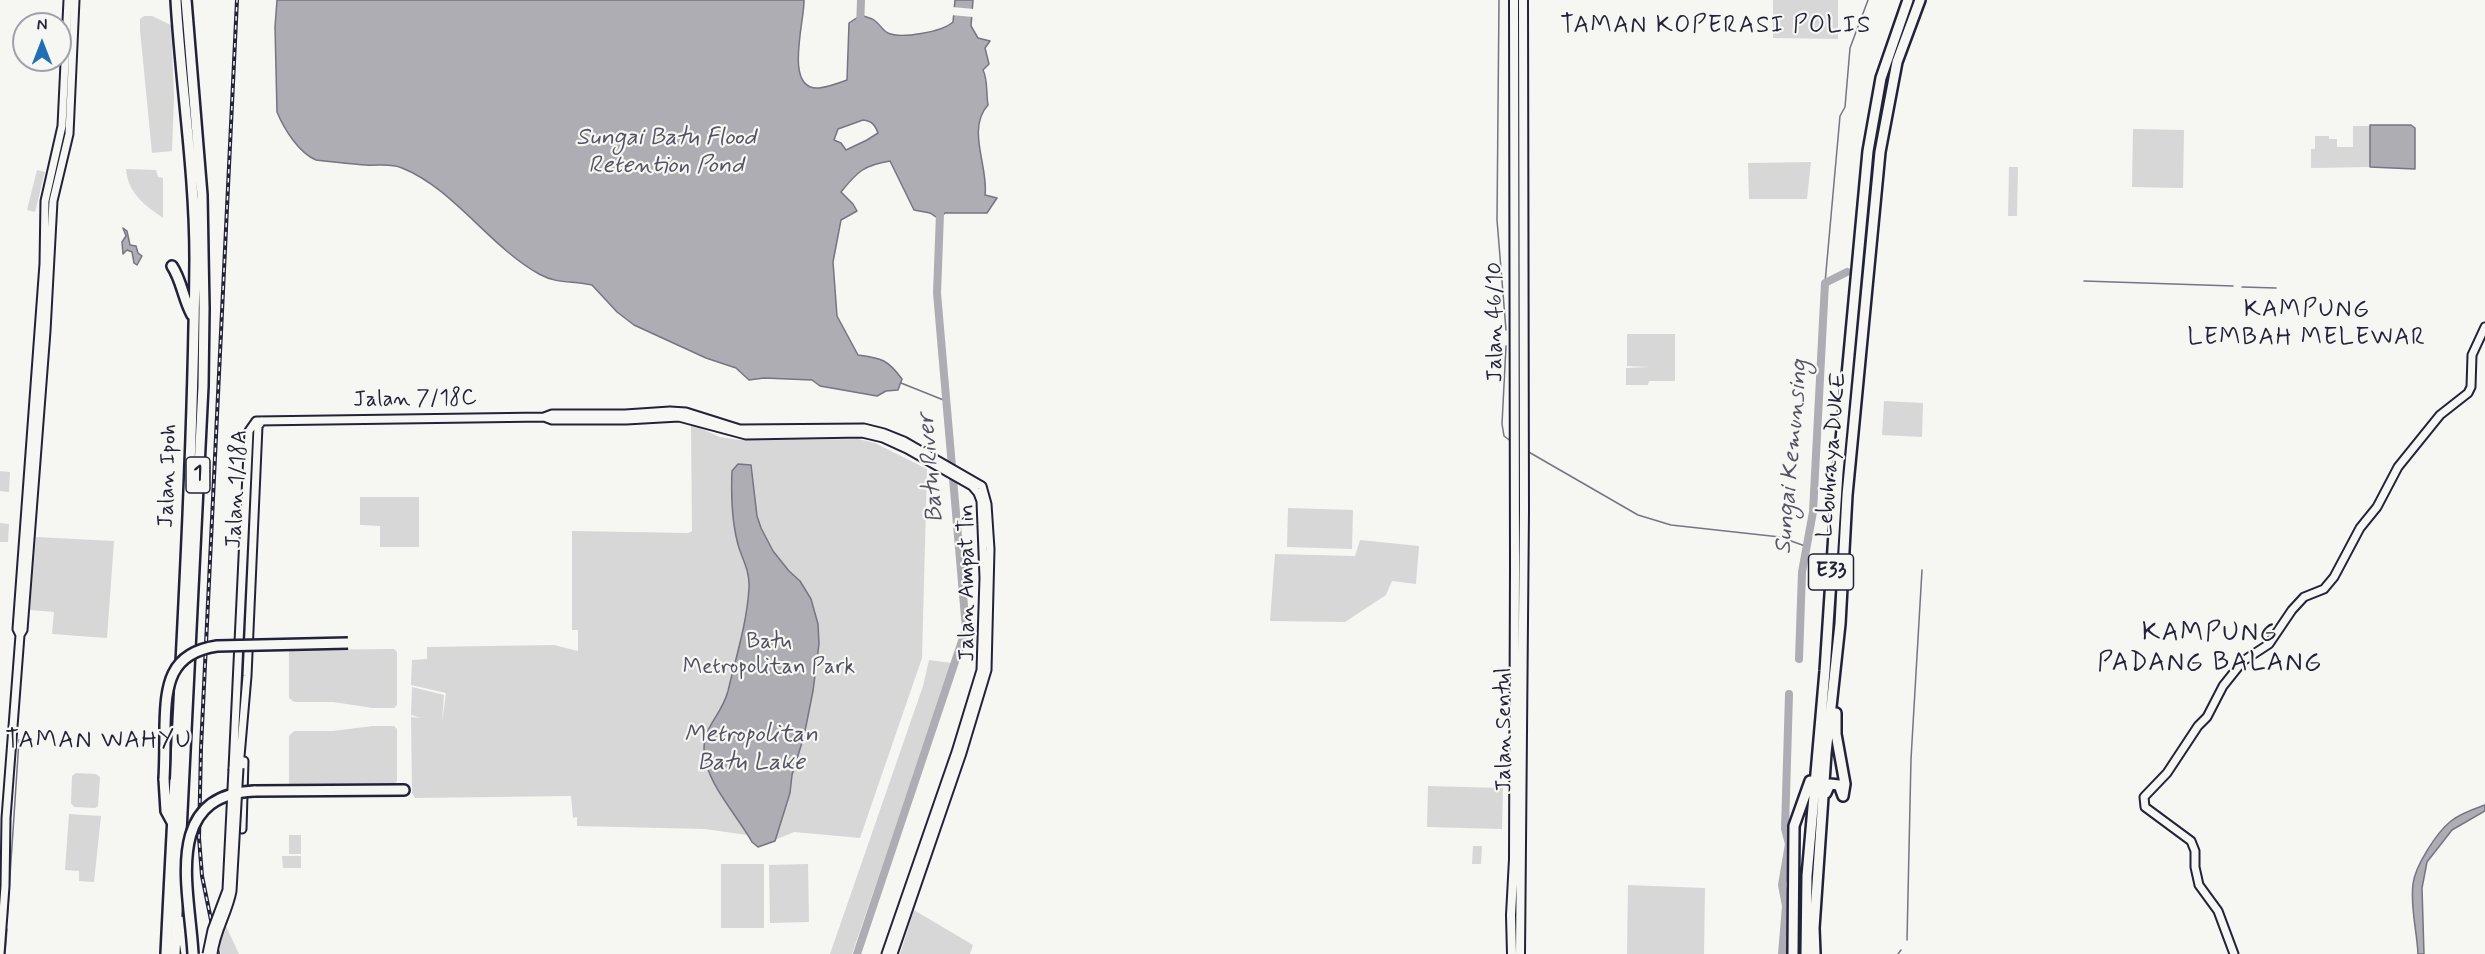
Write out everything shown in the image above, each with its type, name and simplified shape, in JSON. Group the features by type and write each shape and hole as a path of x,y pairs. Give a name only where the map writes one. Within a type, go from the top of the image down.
{"highway":[{"name":"Jalan Ipoh","path":"166,954 184,585 193,317 193,206 176,0"},
{"name":"Jalan Ipoh","path":"175,954 195,562 204,308 202,195 186,0"},
{"name":"Lebuhraya DUKE","path":"1806,954 1807,876 1824,680 1838,472 1868,151 1881,78 1908,0"},
{"name":"Lebuhraya DUKE","path":"1815,954 1814,928 1847,495 1880,152 1897,62 1920,0"},
{"path":"172,266 180,280 185,303 193,317"},
{"path":"173,824 166,811 164,779 167,686 178,665 198,650 217,646 351,641"},
{"path":"1793,954 1794,826 1808,789 1824,680"},
{"path":"1823,801 1830,784 1839,785 1844,796 1845,784 1836,734 1834,683"},
{"path":"194,954 187,889 188,850 192,827 202,812 219,798 235,792 404,790"},
{"path":"177,898 186,954"}],"main road":[{"name":"Jalan 46/10","path":"1514,0 1519,436"},
{"name":"Jalan 46/10","path":"1515,644 1523,0"},
{"name":"Jalan 46/10","path":"1519,456 1523,621"},
{"name":"Jalan Sentul","path":"1522,877 1523,621"},
{"name":"Jalan Sentul","path":"1514,864 1515,644"},
{"path":"1514,864 1522,877 1520,954"},
{"path":"1512,954 1514,864"},
{"path":"1513,889 1522,877"},
{"path":"1513,907 1522,899"},
{"path":"1513,907 1521,915"}],"street":[{"path":"42,331 45,201 62,126 68,0"},
{"path":"0,873 4,849 20,635 17,629 53,201 70,125 75,0"},
{"path":"2234,954 2218,911 2199,885 2195,867 2195,851 2191,841 2156,817 2145,807 2143,801 2167,773 2198,726 2207,717 2223,686 2243,661 2269,644 2292,610 2304,597 2324,589 2334,577 2360,528 2377,507 2398,467 2440,415 2468,393 2471,387 2472,355 2485,327"},
{"name":"Jalan 7/18C","path":"262,421 548,419 552,414 568,417"},
{"name":"Jalan Ampat Tin","path":"568,417 626,420 686,415 732,433 746,435 853,432 884,436 982,486 987,504 990,578 987,670 962,753 893,954"},
{"name":"Jalan 1/18A","path":"236,769 244,729 258,426 262,421"},
{"name":"Jalan 1/18A","path":"236,769 249,431 253,423 262,421"},
{"name":"Jalan Ampat Tin","path":"886,954 981,670 984,578 981,501 977,490 964,477"},
{"path":"242,830 244,729"},
{"path":"207,954 227,890 236,769"},
{"path":"213,954 217,933 230,903 232,891 236,769"},
{"path":"0,954 5,886 4,849"}],"green space":[{"path":"1773,0 1838,0 1838,39 1773,38"},
{"path":"144,16 152,16 171,25 174,97 172,151 152,153 140,30 140,19"},
{"path":"2353,126 2370,126 2370,167 2311,168 2311,149 2315,149 2315,136 2329,136 2329,139 2337,139 2337,147 2353,147"},
{"path":"2133,129 2184,130 2183,188 2132,187"},
{"path":"1811,162 1807,199 1749,199 1748,163"},
{"path":"2009,167 2018,167 2017,216 2008,216"},
{"path":"126,169 156,170 158,177 163,178 163,218 138,198 127,178"},
{"path":"37,170 45,172 35,212 27,210"},
{"path":"1627,334 1675,334 1675,381 1649,381 1648,385 1626,385 1626,368 1649,367 1627,366"},
{"path":"1884,401 1923,403 1922,437 1882,435"},
{"name":"Batu Metropolitan Park","path":"691,424 720,437 740,440 858,439 875,443 927,469 922,658 860,838 794,832 758,847 747,835 705,829 577,826 577,817 573,818 571,796 415,798 412,793 411,717 421,718 411,715 412,687 444,695 442,723 446,693 411,685 412,660 427,659 427,647 554,645 578,651 578,630 572,630 572,531 688,533 692,531"},
{"path":"0,471 10,472 9,492 0,491"},
{"path":"360,497 419,497 419,547 380,547 380,526 360,525"},
{"path":"1288,508 1353,510 1352,549 1287,547"},
{"path":"0,523 9,524 8,542 0,542"},
{"path":"36,537 114,541 107,638 52,634 54,612 30,610"},
{"path":"1360,540 1419,546 1416,584 1392,581 1386,595 1345,622 1270,621 1275,554 1355,556"},
{"path":"394,649 397,652 397,705 394,708 373,708 333,702 294,702 289,698 289,650"},
{"path":"929,660 952,663 852,954 830,954 923,686"},
{"path":"394,726 397,729 397,781 394,784 289,784 289,736 294,731 333,731"},
{"path":"76,773 96,774 100,777 98,806 95,808 74,807 71,803 72,776"},
{"path":"1428,786 1503,788 1502,829 1427,827"},
{"path":"69,814 101,816 94,882 79,881 79,871 65,870"},
{"path":"289,835 301,835 301,854 289,854"},
{"path":"1473,846 1482,846 1481,864 1472,864"},
{"path":"282,856 301,856 301,868 283,868"},
{"path":"721,864 764,864 764,928 721,928"},
{"path":"808,864 809,922 770,923 769,865"},
{"path":"1628,885 1705,888 1704,954 1627,954"},
{"path":"914,910 973,945 970,954 900,954"},
{"path":"225,924 239,954 221,954 219,946"}],"water":[{"name":"Sungai Batu Flood Retention Pond","path":"277,0 804,0 798,53 799,67 802,78 808,86 819,88 847,80 849,23 861,15 874,20 888,33 894,35 921,34 948,26 953,22 955,0 973,0 971,26 978,38 990,41 985,48 989,64 983,70 988,105 982,115 978,137 985,195 997,198 987,213 945,213 939,219 930,213 914,210 890,161 862,170 841,192 857,211 841,220 833,262 837,316 858,355 884,361 902,379 898,390 886,391 877,396 820,386 812,380 764,378 749,380 736,368 706,358 634,325 617,312 592,285 553,280 521,263 455,203 421,177 393,166 341,163 316,160 310,157 293,140 277,112 275,27","holes":["863,120 873,124 878,133 846,150 841,143 834,140 838,129"]},
{"path":"2370,125 2411,125 2415,128 2415,169 2370,167"},
{"path":"123,228 127,231 130,245 136,246 138,253 142,256 137,265 134,263 132,252 127,250 123,254 122,242 126,236"},
{"name":"Metropolitan Batu Lake","path":"738,464 751,465 757,516 761,528 773,551 800,581 811,599 818,624 819,644 813,691 804,736 792,775 790,793 775,841 758,847 752,842 714,783 704,751 707,733 728,691 748,601 749,577 739,548 732,510 732,471"},
{"path":"2485,805 2485,811 2452,830 2427,862 2422,888 2424,954 2418,954 2412,893 2418,868 2445,826 2459,816"}],"pier":[{"path":"952,7 974,9 973,17 951,15"}],"waterway":[{"name":"Batu River","path":"860,27 861,0"},
{"path":"1499,0 1497,220 1506,330"},
{"path":"1825,283 1840,116 1845,107 1850,48 1868,0"},
{"name":"Batu River","path":"857,954 966,629 937,293 940,214 936,210"},
{"name":"Sungai Kemunsing","path":"1799,659 1802,572 1813,512 1825,283 1847,272"},
{"name":"Sungai Kemunsing","path":"2084,281 2233,286"},
{"name":"Sungai Kemunsing","path":"2242,287 2276,288"},
{"path":"1506,346 1502,424 1504,436 1512,442"},
{"path":"901,383 946,401"},
{"path":"1527,451 1638,515 1671,525 1780,537 1805,546"},
{"path":"1907,940 1911,759 1922,570"},
{"name":"Sungai Kemunsing","path":"1782,954 1786,906 1782,885 1789,844 1785,829 1789,694"},
{"path":"7,922 19,740"},
{"path":"5,954 7,929"},
{"path":"1898,954 1901,950"}],"railway":[{"path":"218,954 202,876 199,838 201,748 237,0"}],"district":[{"name":"TAMAN KOPERASI POLIS","path":"1716,27"},
{"name":"KAMPUNG LEMBAH MELEWAR","path":"2307,325"},
{"name":"KAMPUNG PADANG BALANG","path":"2210,650"},
{"name":"TAMAN WAHYU","path":"99,742"}]}
